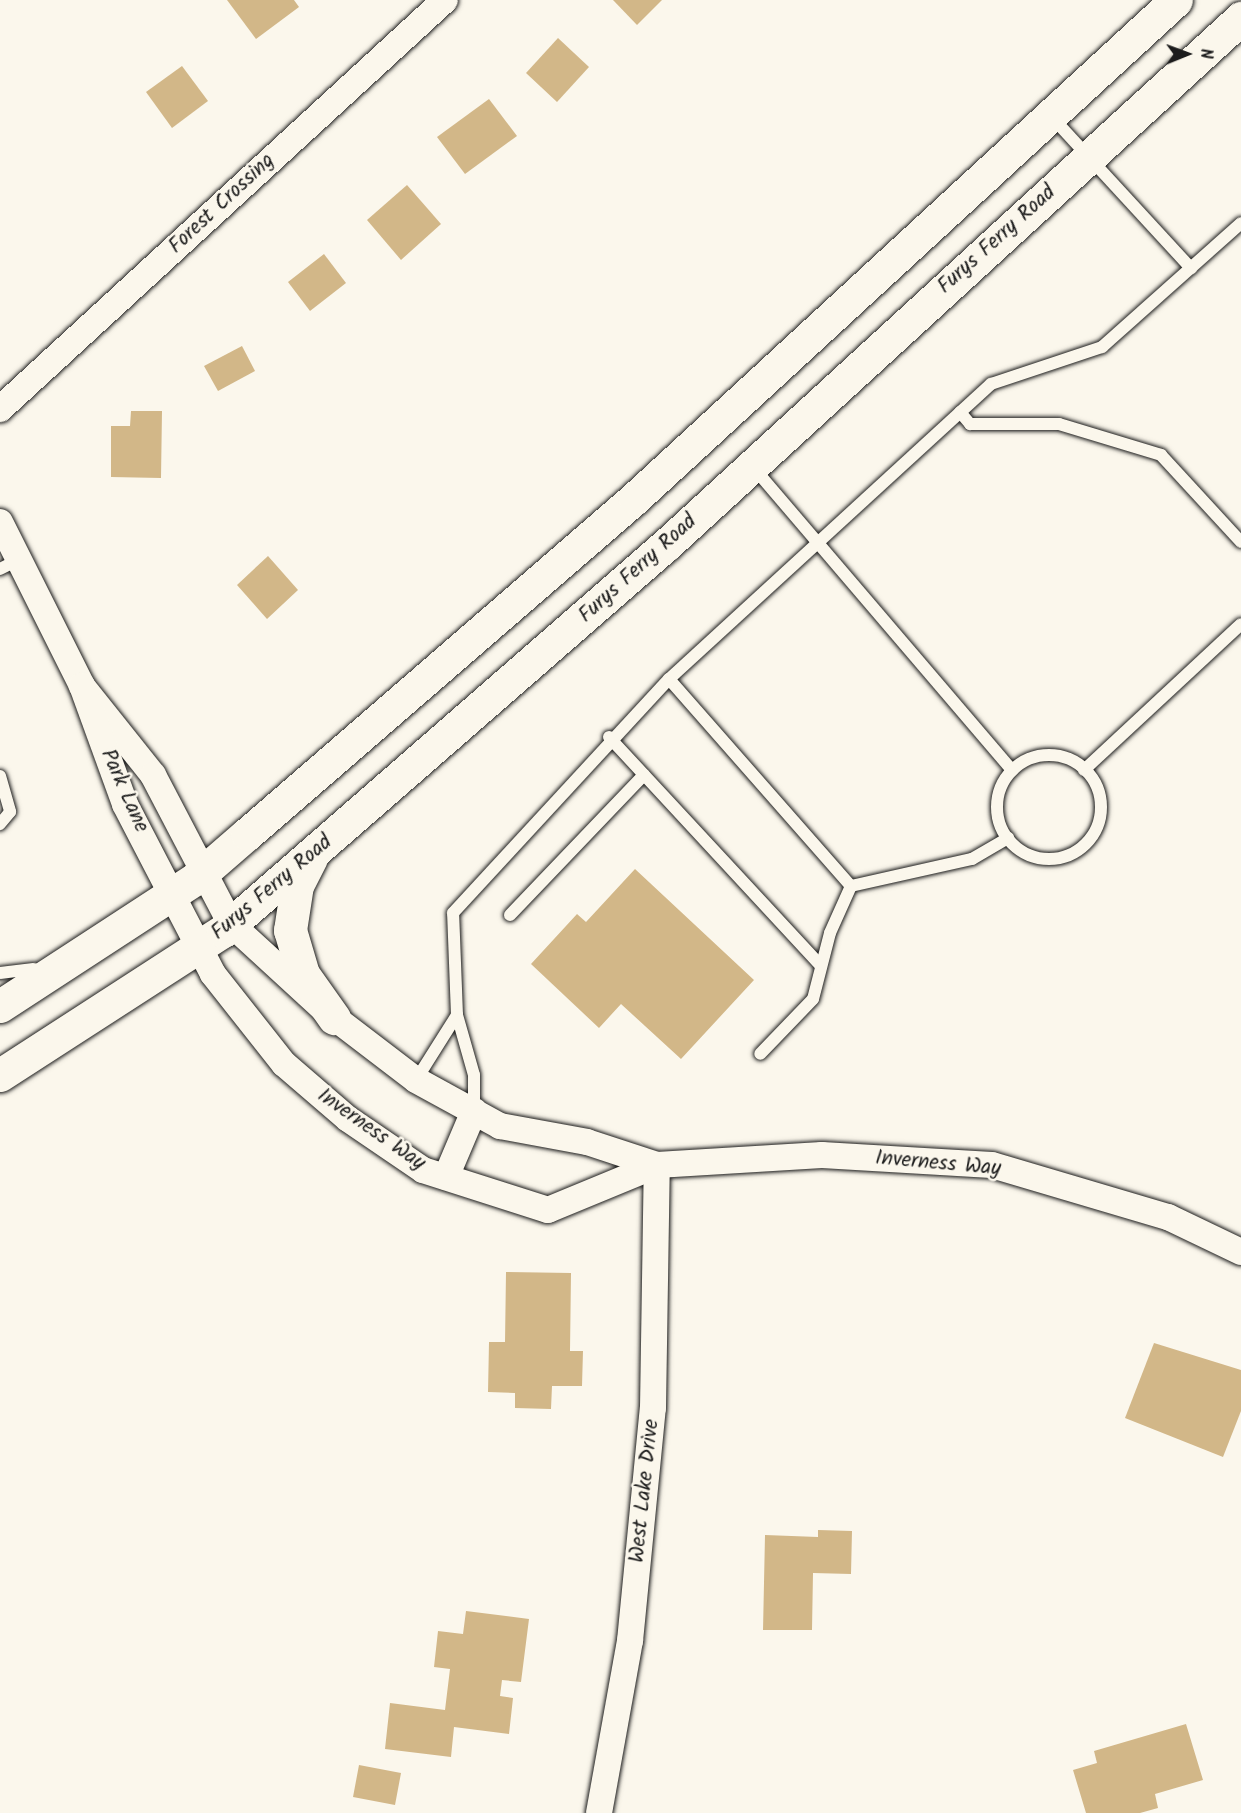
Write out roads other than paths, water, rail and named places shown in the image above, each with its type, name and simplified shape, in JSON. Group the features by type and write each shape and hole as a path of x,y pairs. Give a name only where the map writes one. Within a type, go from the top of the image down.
{"main road":[{"path":"0,1006 206,870 634,498 1176,0"},
{"name":"Furys Ferry Road","path":"0,1075 231,924 752,466 1241,18"},
{"path":"314,853 297,885 290,930 303,974 334,1018"}],"street":[{"name":"Forest Crossing","path":"0,409 445,0"},
{"name":"Park Lane","path":"0,522 8,565 82,686 153,775 206,870"},
{"name":"Park Lane","path":"82,686 125,804 173,893"},
{"name":"Inverness Way","path":"206,870 231,924 334,1018 416,1080 500,1126 586,1142 657,1165"},
{"name":"Inverness Way","path":"173,893 202,945 213,974 284,1064 348,1119 423,1170 548,1210 657,1165 822,1155 992,1165 1168,1217 1241,1252"},
{"path":"446,1177 474,1111"},
{"name":"West Lake Drive","path":"598,1813 630,1641 653,1408 657,1165"}],"lane":[{"path":"1051,115 1191,268"},
{"path":"474,1111 474,1075 456,1015 453,913 609,737 669,679 991,384 1102,347 1241,223"},
{"path":"960,412 970,424 1059,424 1150,450 1241,542"},
{"path":"752,466 1012,770"},
{"path":"1084,770 1241,624"},
{"path":"669,679 851,886"},
{"path":"609,737 821,966"},
{"path":"1044,755 1062,756 1084,770 1099,792 1101,809 1088,842 1068,855 1043,859 1027,855 1008,838 997,816 997,799 1012,770 1044,755"},
{"path":"510,915 644,775"},
{"path":"0,776 10,812 0,824"},
{"path":"851,886 972,859 1008,838"},
{"path":"760,1054 813,999 821,966 851,886"},
{"path":"0,974 17,975 75,957"},
{"path":"416,1080 456,1015"}]}
